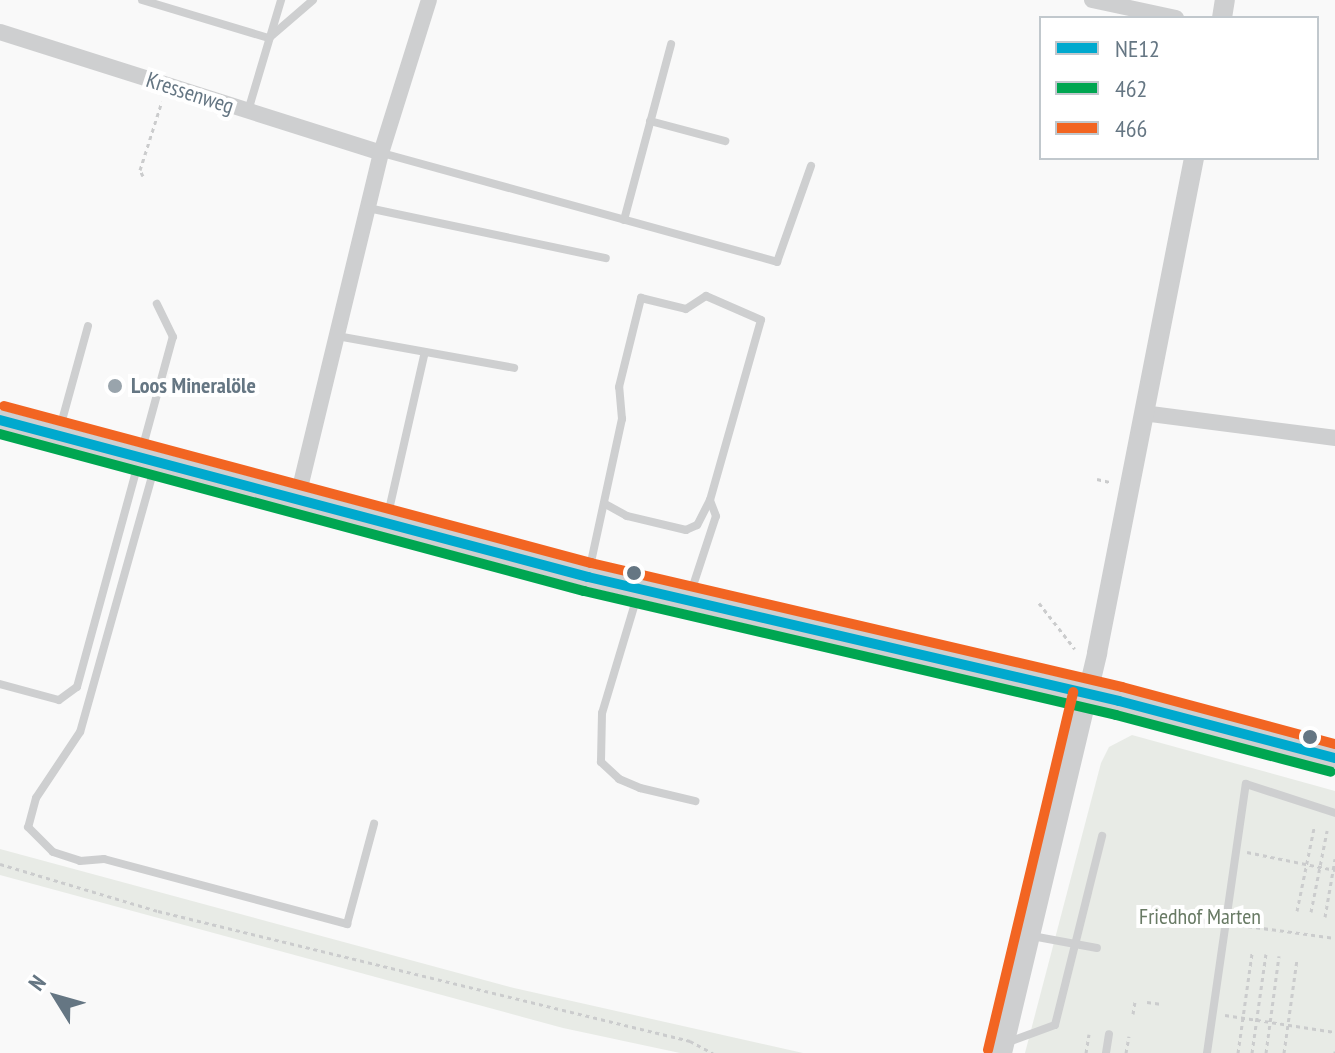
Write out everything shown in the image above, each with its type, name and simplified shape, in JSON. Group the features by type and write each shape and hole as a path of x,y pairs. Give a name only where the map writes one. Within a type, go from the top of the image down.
{"street":[{"path":"297,500 381,153 429,0"},
{"path":"1103,1 1167,16"},
{"name":"Kressenweg","path":"0,32 381,153"},
{"path":"1004,1048 1087,695 1194,160"},
{"path":"1143,413 1335,438"},
{"path":"0,420 639,590 1087,695 1335,758"}],"lane":[{"path":"142,0 269,38"},
{"path":"247,111 281,0"},
{"path":"269,38 313,0"},
{"path":"624,220 671,44"},
{"path":"650,121 725,141"},
{"path":"381,153 777,262 811,166"},
{"path":"368,208 606,258"},
{"path":"588,577 622,419 619,387 641,298 686,309 706,296 729,302 761,320 710,500 697,525 686,530 627,516 605,504"},
{"path":"157,304 173,337 148,460 80,732 36,798 28,827 53,852 80,861 104,859 347,924 374,824"},
{"path":"58,435 88,326"},
{"path":"337,336 514,368"},
{"path":"385,524 425,352"},
{"path":"0,684 59,700 77,687 148,460"},
{"path":"688,601 716,516 710,500"},
{"path":"639,590 602,713 601,762 640,788 695,801"},
{"path":"1207,1053 1246,784 1335,813"},
{"path":"1004,1048 1055,1025 1102,836"},
{"path":"1161,914 1227,923"},
{"path":"1032,936 1097,948"},
{"path":"1106,1053 1109,1034"}],"path":[{"path":"143,176 140,170 167,86"},
{"path":"1097,479 1110,482"},
{"path":"1039,603 1075,649"},
{"path":"1297,911 1314,828"},
{"path":"1311,912 1327,831"},
{"path":"1236,850 1334,869"},
{"path":"1325,917 1335,859"},
{"path":"0,864 158,911 690,1041 713,1053"},
{"path":"1227,923 1335,938"},
{"path":"1238,1053 1252,953"},
{"path":"1252,1053 1266,954"},
{"path":"1266,1053 1279,956"},
{"path":"1284,1053 1297,959"},
{"path":"1133,1014 1135,1001"},
{"path":"1147,1002 1162,1004"},
{"path":"1213,1013 1335,1032"},
{"path":"1086,1053 1089,1034"},
{"path":"1126,1053 1129,1036"}],"green space":[{"name":"Friedhof Marten","path":"1132,735 1335,791 1335,1053 1025,1053 1101,763 1109,747"},
{"path":"0,849 514,988 803,1053 680,1053 563,1028 0,875"}],"transit line":[{"name":"466","path":"4,406 591,563 1122,687 1335,744"},
{"name":"NE12","path":"0,420 588,577 1119,701 1335,758"},
{"name":"462","path":"0,434 584,591 1116,715 1331,772"},
{"name":"466","path":"988,1050 1073,692"}],"place":[{"name":"Loos Mineralöle","path":"115,386"}]}
